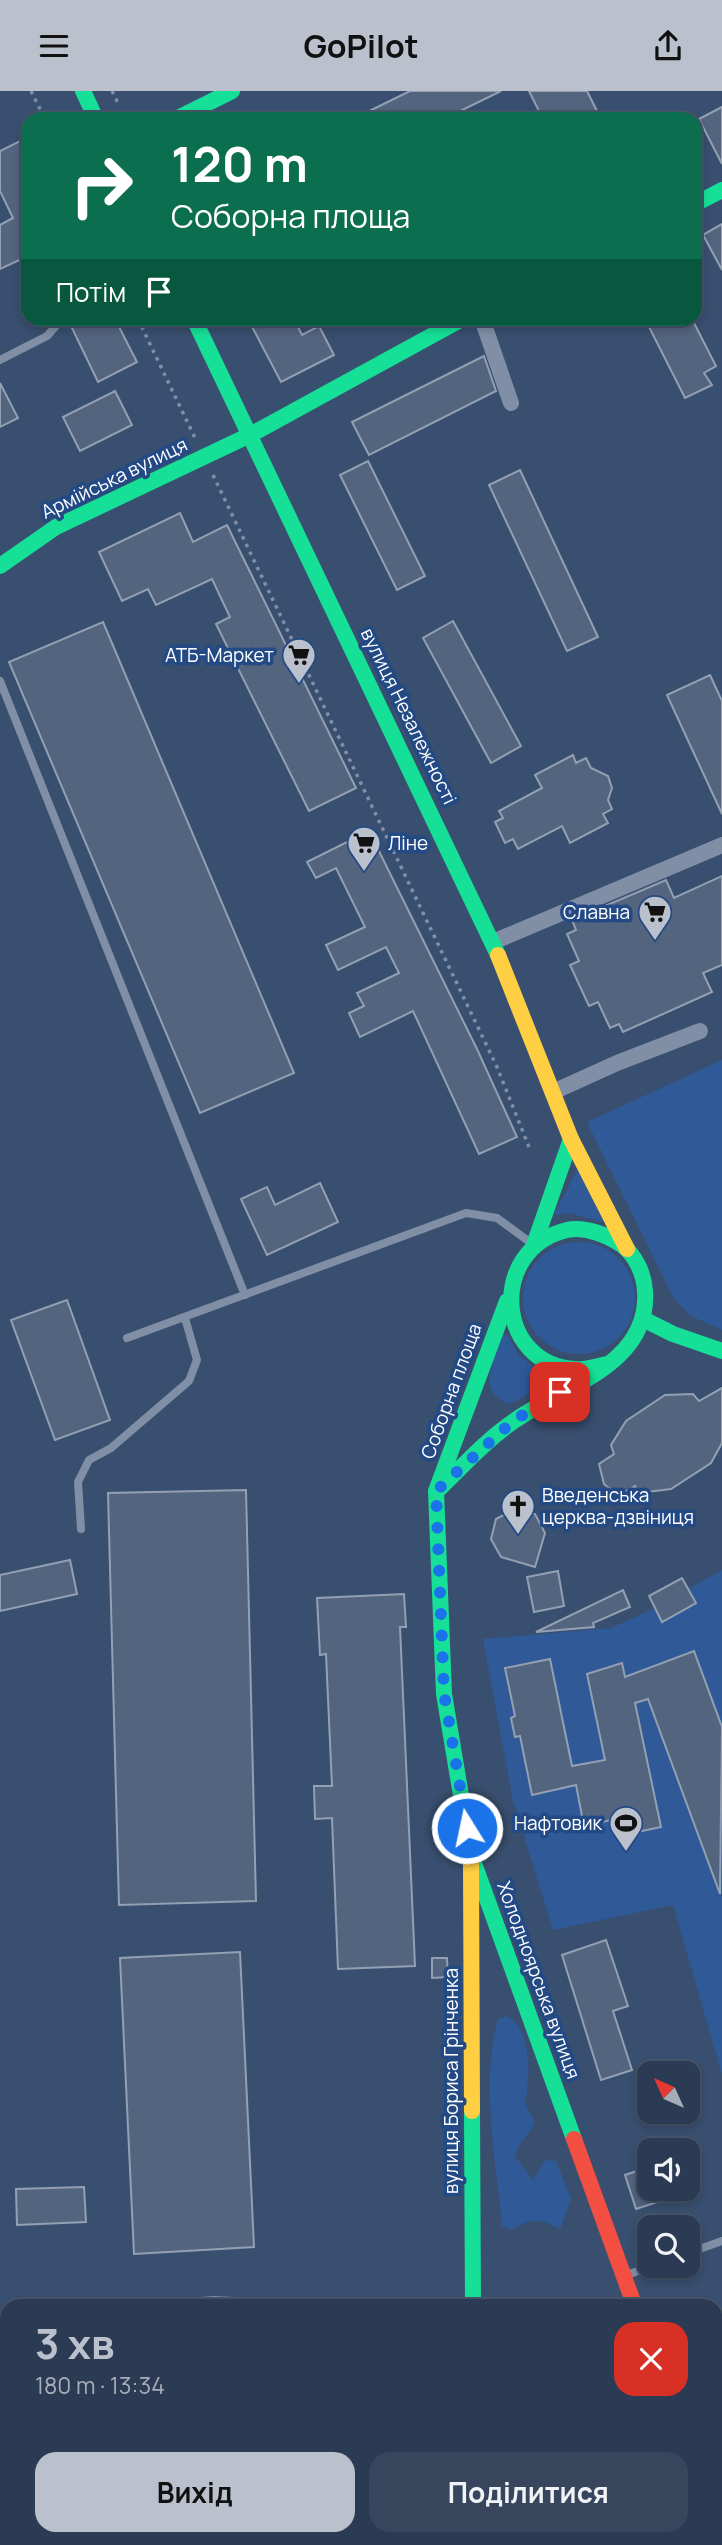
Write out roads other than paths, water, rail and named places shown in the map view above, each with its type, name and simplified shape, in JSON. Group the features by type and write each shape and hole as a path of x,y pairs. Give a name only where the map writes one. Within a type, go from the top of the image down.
{"main road":[{"path":"83,91 93,112"},
{"path":"190,112 232,91"},
{"path":"702,200 722,190"},
{"name":"вулиця Незалежності","path":"197,326 493,942 571,1139"},
{"name":"Армійська вулиця","path":"0,566 56,527 250,435 449,326"},
{"path":"571,1139 627,1249 644,1275 645,1320 673,1334 722,1351"},
{"name":"Соборна площа","path":"436,1491 482,1361 507,1301 514,1270 534,1245 571,1139"},
{"name":"Соборна площа","path":"534,1245 564,1230 598,1232 627,1249"},
{"name":"Соборна площа","path":"507,1301 516,1334 540,1359 573,1370 607,1364"},
{"name":"Соборна площа","path":"436,1491 513,1421 607,1364 631,1346 645,1320"},
{"name":"Холодноярська вулиця","path":"436,1491 444,1693 471,1855 632,2299"},
{"name":"вулиця Бориса Грінченка","path":"471,1855 473,2299"}],"street":[{"path":"484,326 511,403"},
{"path":"493,942 722,845"},
{"path":"553,1092 617,1063 700,1031"}],"lane":[{"path":"0,360 47,336 56,326"},
{"path":"0,681 245,1295"},
{"path":"127,1338 466,1213 497,1218 534,1245"},
{"path":"81,1529 78,1482 89,1460 111,1448 189,1381 197,1360 185,1318"},
{"path":"700,2249 722,2241"},
{"path":"624,2276 637,2271"}],"place":[{"name":"АТБ-Маркет","path":"299,685"},
{"name":"Ліне","path":"364,873"},
{"name":"Славна","path":"655,942"},
{"name":"Введенська церква-дзвіниця","path":"518,1536"},
{"name":"Нафтовик","path":"626,1853"}]}
